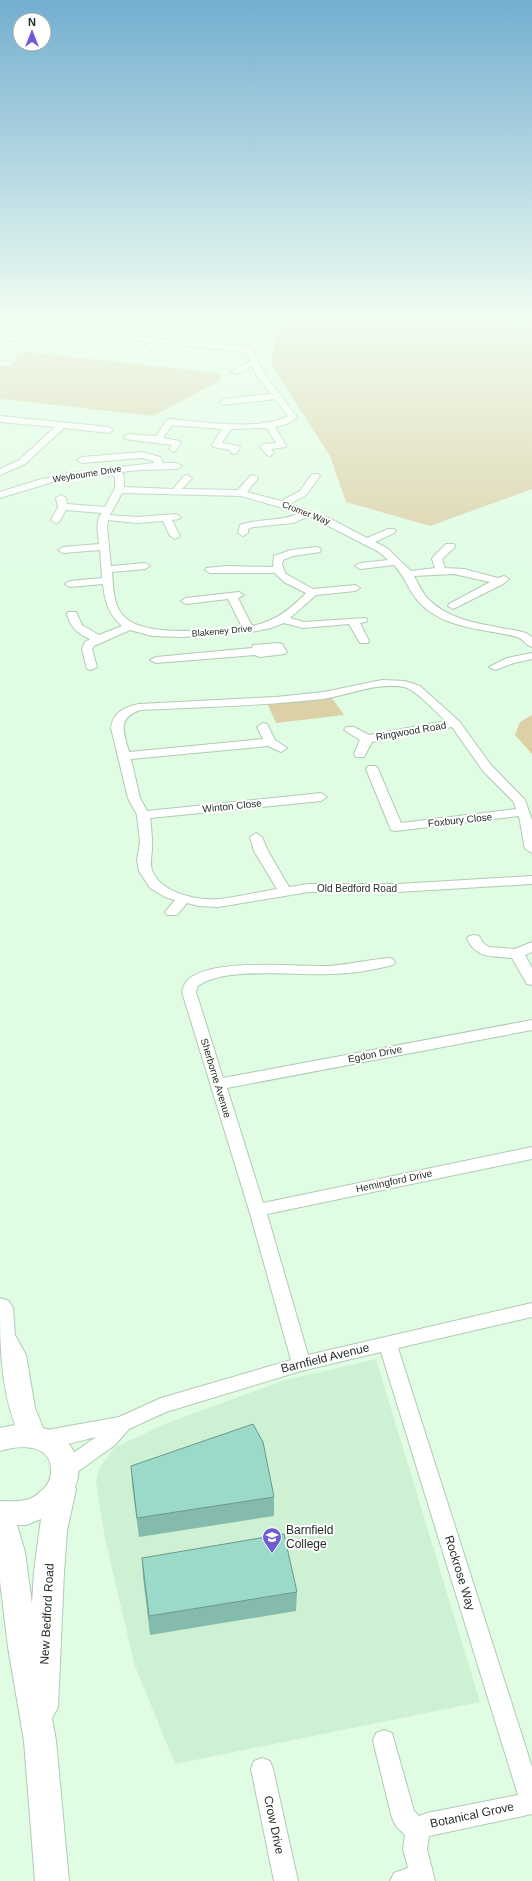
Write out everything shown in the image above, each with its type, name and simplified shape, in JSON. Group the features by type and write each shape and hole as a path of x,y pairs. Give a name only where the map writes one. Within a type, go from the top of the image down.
{"highway":[{"path":"0,1308 1,1343 13,1355 22,1408 37,1437"},
{"path":"0,1440 17,1436 37,1437 53,1444 61,1453 64,1479 53,1500 42,1508 28,1513 14,1515 0,1513"},
{"name":"New Bedford Road","path":"40,1741 49,1572 53,1531 64,1479"},
{"name":"New Bedford Road","path":"0,1522 4,1526 9,1540 23,1647 40,1741 52,1881"}],"street":[{"path":"158,439 170,422 228,427 283,423 293,417 285,406"},
{"path":"0,419 109,430"},
{"path":"270,424 282,445 264,447 270,453"},
{"path":"0,472 22,462 62,425"},
{"path":"228,427 216,445 236,448 234,451"},
{"path":"128,437 158,439 177,443 173,449"},
{"path":"82,460 92,457 148,456 157,459 159,466"},
{"name":"Weybourne Drive","path":"0,495 64,477 99,471 114,471 126,468 177,466"},
{"path":"114,471 121,480 119,490"},
{"path":"177,492 178,487 187,478"},
{"path":"282,504 302,493 309,478"},
{"path":"241,493 250,480"},
{"name":"Cromer Way","path":"119,490 241,493 309,513 368,540 383,550 408,574 422,599 442,615 470,626 527,634 527,638 532,644"},
{"name":"Blakeney Drive","path":"119,490 105,513 102,527 112,607 119,617 130,626 139,630 200,644 248,629 263,627 283,619 308,597 311,592"},
{"path":"205,492 209,505"},
{"path":"56,520 62,503 137,520 171,518 175,536"},
{"path":"243,533 243,527 251,524 293,520 309,513"},
{"path":"368,540 384,532"},
{"path":"441,570 437,559 450,546"},
{"path":"63,550 104,547"},
{"path":"316,550 304,553 287,554 278,558 278,570 288,580 311,592 349,590"},
{"path":"213,557 214,569 263,572 278,570"},
{"path":"360,566 377,567 397,562"},
{"path":"107,570 147,566"},
{"path":"408,574 441,570 465,571 502,580 453,606"},
{"path":"70,584 108,580"},
{"path":"191,597 235,596 248,629"},
{"path":"72,614 75,625 78,629 98,639"},
{"path":"283,619 303,625 358,621 364,642"},
{"path":"91,667 87,649 89,644 130,626"},
{"path":"156,660 200,644 259,651"},
{"path":"495,667 511,660 532,656"},
{"name":"Ringwood Road","path":"324,695 382,683 405,684 416,688 454,723 487,768 519,800 524,812 532,849"},
{"name":"Old Bedford Road","path":"324,695 276,700 149,706 130,710 122,715 117,721 117,728 134,798 143,815 146,843 144,860 146,871 155,885 170,894 183,899 218,903 285,892 338,887 398,888 532,880"},
{"name":"Ringwood Road","path":"350,730 367,739 454,723"},
{"path":"263,727 270,742"},
{"name":"Ringwood Road","path":"360,754 367,739"},
{"path":"125,756 270,742 281,748"},
{"name":"Foxbury Close","path":"372,769 398,831 524,812"},
{"name":"Winton Close","path":"143,815 321,797"},
{"path":"256,837 261,851 285,892"},
{"path":"172,912 183,899"},
{"path":"474,939 478,947 486,951 517,954 532,946"},
{"path":"517,954 532,981"},
{"name":"Sherborne Avenue","path":"301,1364 257,1210 189,992 192,984 200,978 212,974 282,968 330,970 388,962"},
{"name":"Egdon Drive","path":"218,1084 532,1025"},
{"name":"Hemingford Drive","path":"257,1210 532,1153"},
{"name":"Barnfield Avenue","path":"37,1437 65,1436 122,1424 161,1406 301,1364 532,1310"},
{"name":"Rockrose Way","path":"387,1343 532,1803"},
{"name":"Barnfield Avenue","path":"64,1479 108,1439 122,1424"},
{"path":"384,1741 404,1818 418,1831"},
{"name":"Crow Drive","path":"262,1769 286,1881"},
{"name":"Botanical Grove","path":"416,1880 415,1849 418,1831 427,1824 532,1803"}],"shaded area":[{"path":"61,406 172,406 153,416"},
{"path":"298,406 532,406 532,489 430,526 346,502 330,456"},
{"path":"332,698 344,715 276,723 267,703"},
{"path":"532,715 532,754 515,735 520,722"},
{"name":"Barnfield College","path":"376,1359 480,1702 175,1764 135,1666 105,1539 96,1481 100,1467 114,1448 162,1425 285,1380"}],"building":[{"name":"Barnfield College","path":"253,1424 263,1442 274,1497 137,1518 131,1466"},
{"name":"Barnfield College","path":"284,1534 297,1592 149,1616 142,1558"}],"place":[{"name":"Barnfield College","path":"272,1554"}]}
